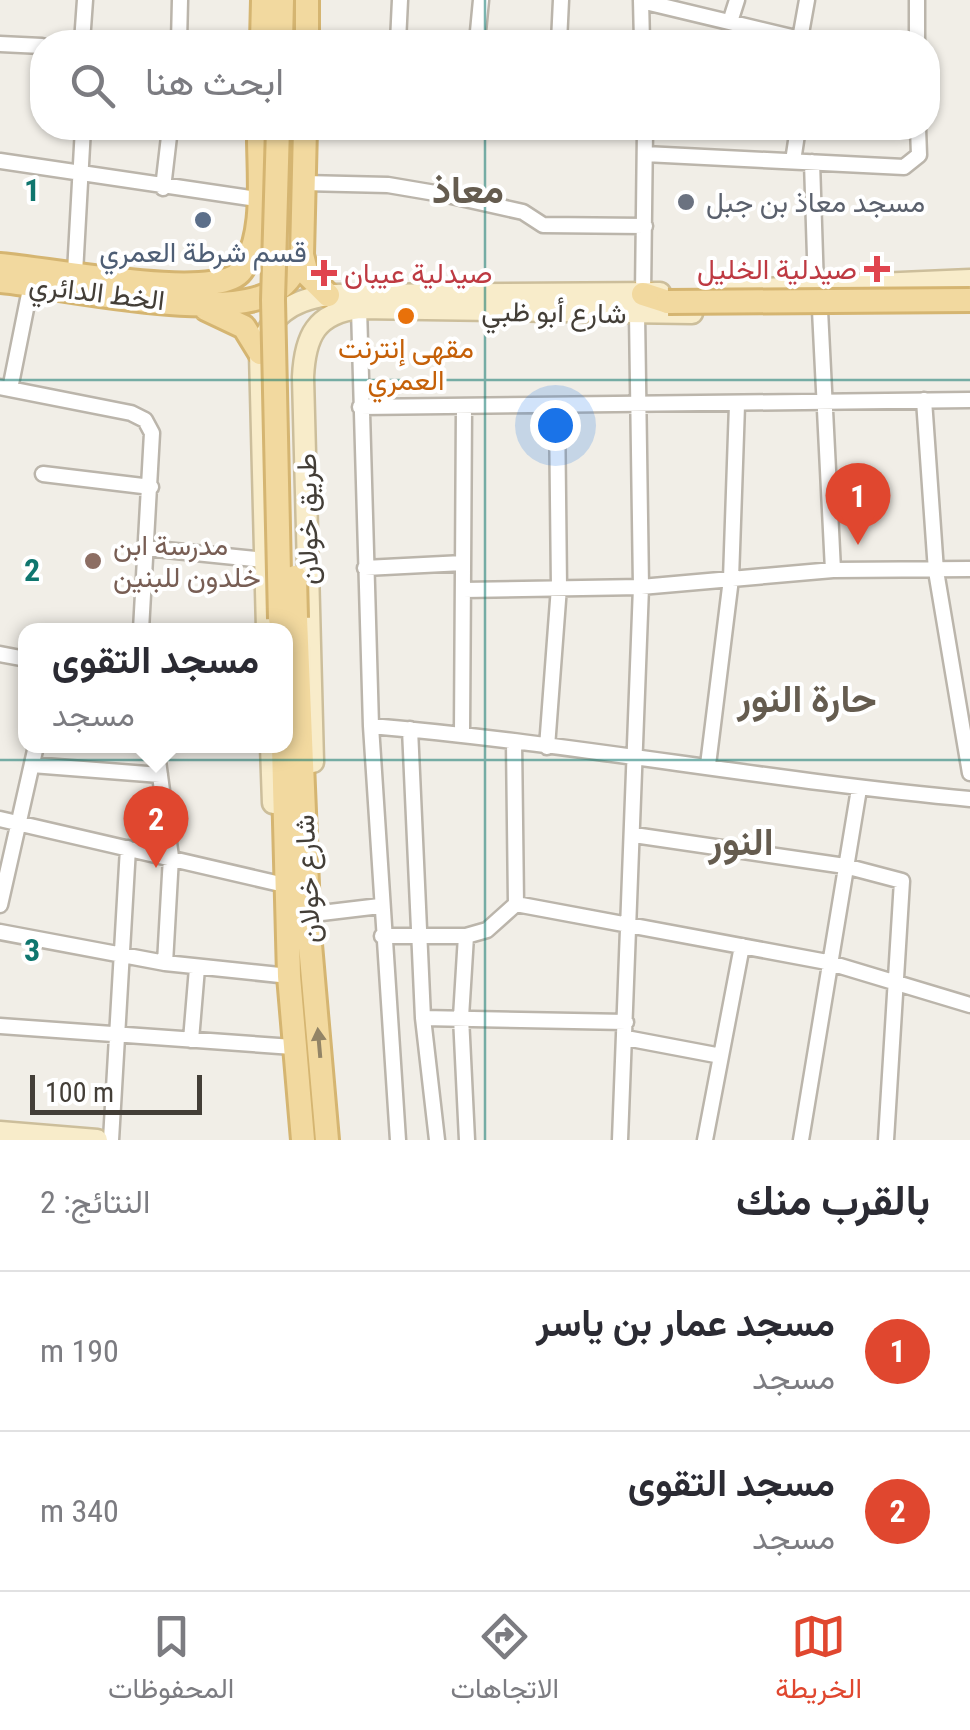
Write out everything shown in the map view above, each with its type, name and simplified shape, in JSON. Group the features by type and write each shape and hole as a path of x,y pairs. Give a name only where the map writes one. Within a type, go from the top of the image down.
{"main road":[{"path":"262,30 263,0"},
{"path":"281,30 282,0"},
{"path":"295,30 296,0"},
{"path":"306,30 307,0"},
{"path":"193,296 240,274 256,212 259,140"},
{"name":"طريق خولان","path":"278,140 272,300 281,623"},
{"name":"طريق خولان","path":"281,623 292,140"},
{"path":"306,140 302,255 306,274 328,294"},
{"path":"256,212 304,209"},
{"path":"0,265 75,273 230,304 276,290 294,274 302,255"},
{"path":"640,304 816,288 970,280"},
{"name":"الخط الدائري","path":"0,281 193,296"},
{"path":"907,284 915,286 920,296 910,306"},
{"path":"260,364 264,334 275,318 290,305 328,294 374,303 970,302"},
{"path":"193,296 244,327 260,364 303,377"},
{"name":"شارع أبو ظبي","path":"640,304 820,310 970,302"},
{"name":"طريق خولان","path":"303,927 305,345 324,318 374,303"},
{"name":"طريق خولان","path":"260,364 265,560 281,623"},
{"path":"272,753 276,883 303,927"},
{"name":"شارع خولان","path":"284,753 327,1140"},
{"name":"شارع خولان","path":"290,753 303,927 288,976 302,1140"},
{"path":"0,1132 98,1140"}],"street":[{"path":"83,30 84,0"},
{"path":"179,30 180,0"},
{"path":"399,30 400,0"},
{"path":"478,30 481,0"},
{"path":"560,30 561,0"},
{"path":"642,30 641,0 761,30"},
{"path":"730,22 737,0"},
{"path":"802,30 807,0"},
{"path":"917,0 917,30"},
{"path":"0,44 30,45"},
{"path":"75,273 84,140"},
{"path":"163,188 169,140"},
{"path":"620,1140 637,758 641,586 638,406 645,140"},
{"path":"793,161 796,140"},
{"path":"644,154 904,167 919,155 918,140"},
{"path":"0,162 163,188 256,212"},
{"path":"812,162 816,288"},
{"path":"304,184 388,185 522,212 543,224 644,226"},
{"path":"31,284 5,388 131,413 145,420 152,433 141,623"},
{"path":"374,303 360,406 380,906 398,1140"},
{"path":"820,310 833,570"},
{"path":"924,400 936,571 970,773"},
{"path":"360,406 556,408 970,400"},
{"path":"708,765 731,579 738,404"},
{"path":"462,734 464,407"},
{"path":"547,747 559,587 556,408"},
{"path":"43,474 151,487"},
{"path":"146,548 265,560"},
{"path":"366,568 463,563"},
{"path":"462,590 641,586 833,570 970,569"},
{"path":"371,726 708,765 859,789 970,799"},
{"path":"410,729 423,1018 437,1140"},
{"path":"382,936 466,936 487,930 516,904 514,742"},
{"path":"0,905 35,753"},
{"path":"157,753 171,857 165,963"},
{"path":"32,765 160,775"},
{"path":"801,1140 827,962 859,789"},
{"path":"0,819 276,883"},
{"path":"634,835 845,866 902,881 886,1140"},
{"path":"111,1140 128,848"},
{"path":"516,904 827,962 970,1005"},
{"path":"303,927 380,906"},
{"path":"0,932 197,968 288,976"},
{"path":"466,936 461,1017 467,1140"},
{"path":"704,1140 742,946"},
{"path":"191,1040 197,968"},
{"path":"423,1018 626,1022"},
{"path":"0,1026 293,1047"},
{"path":"626,1038 721,1056"}],"place":[{"name":"مسجد معاذ بن جبل","path":"686,202"},
{"name":"قسم شرطة العمري","path":"203,220"},
{"name":"صيدلية الخليل","path":"877,269"},
{"name":"صيدلية عيبان","path":"324,273"},
{"name":"مقهى إنترنت العمري","path":"406,316"},
{"name":"مسجد عمار بن ياسر","path":"858,545"},
{"name":"مدرسة ابن خلدون للبنين","path":"93,561"},
{"name":"مسجد التقوى","path":"156,868"}],"district":[{"name":"معاذ","path":"468,190"},
{"name":"حارة النور","path":"807,699"},
{"name":"النور","path":"741,842"}]}
